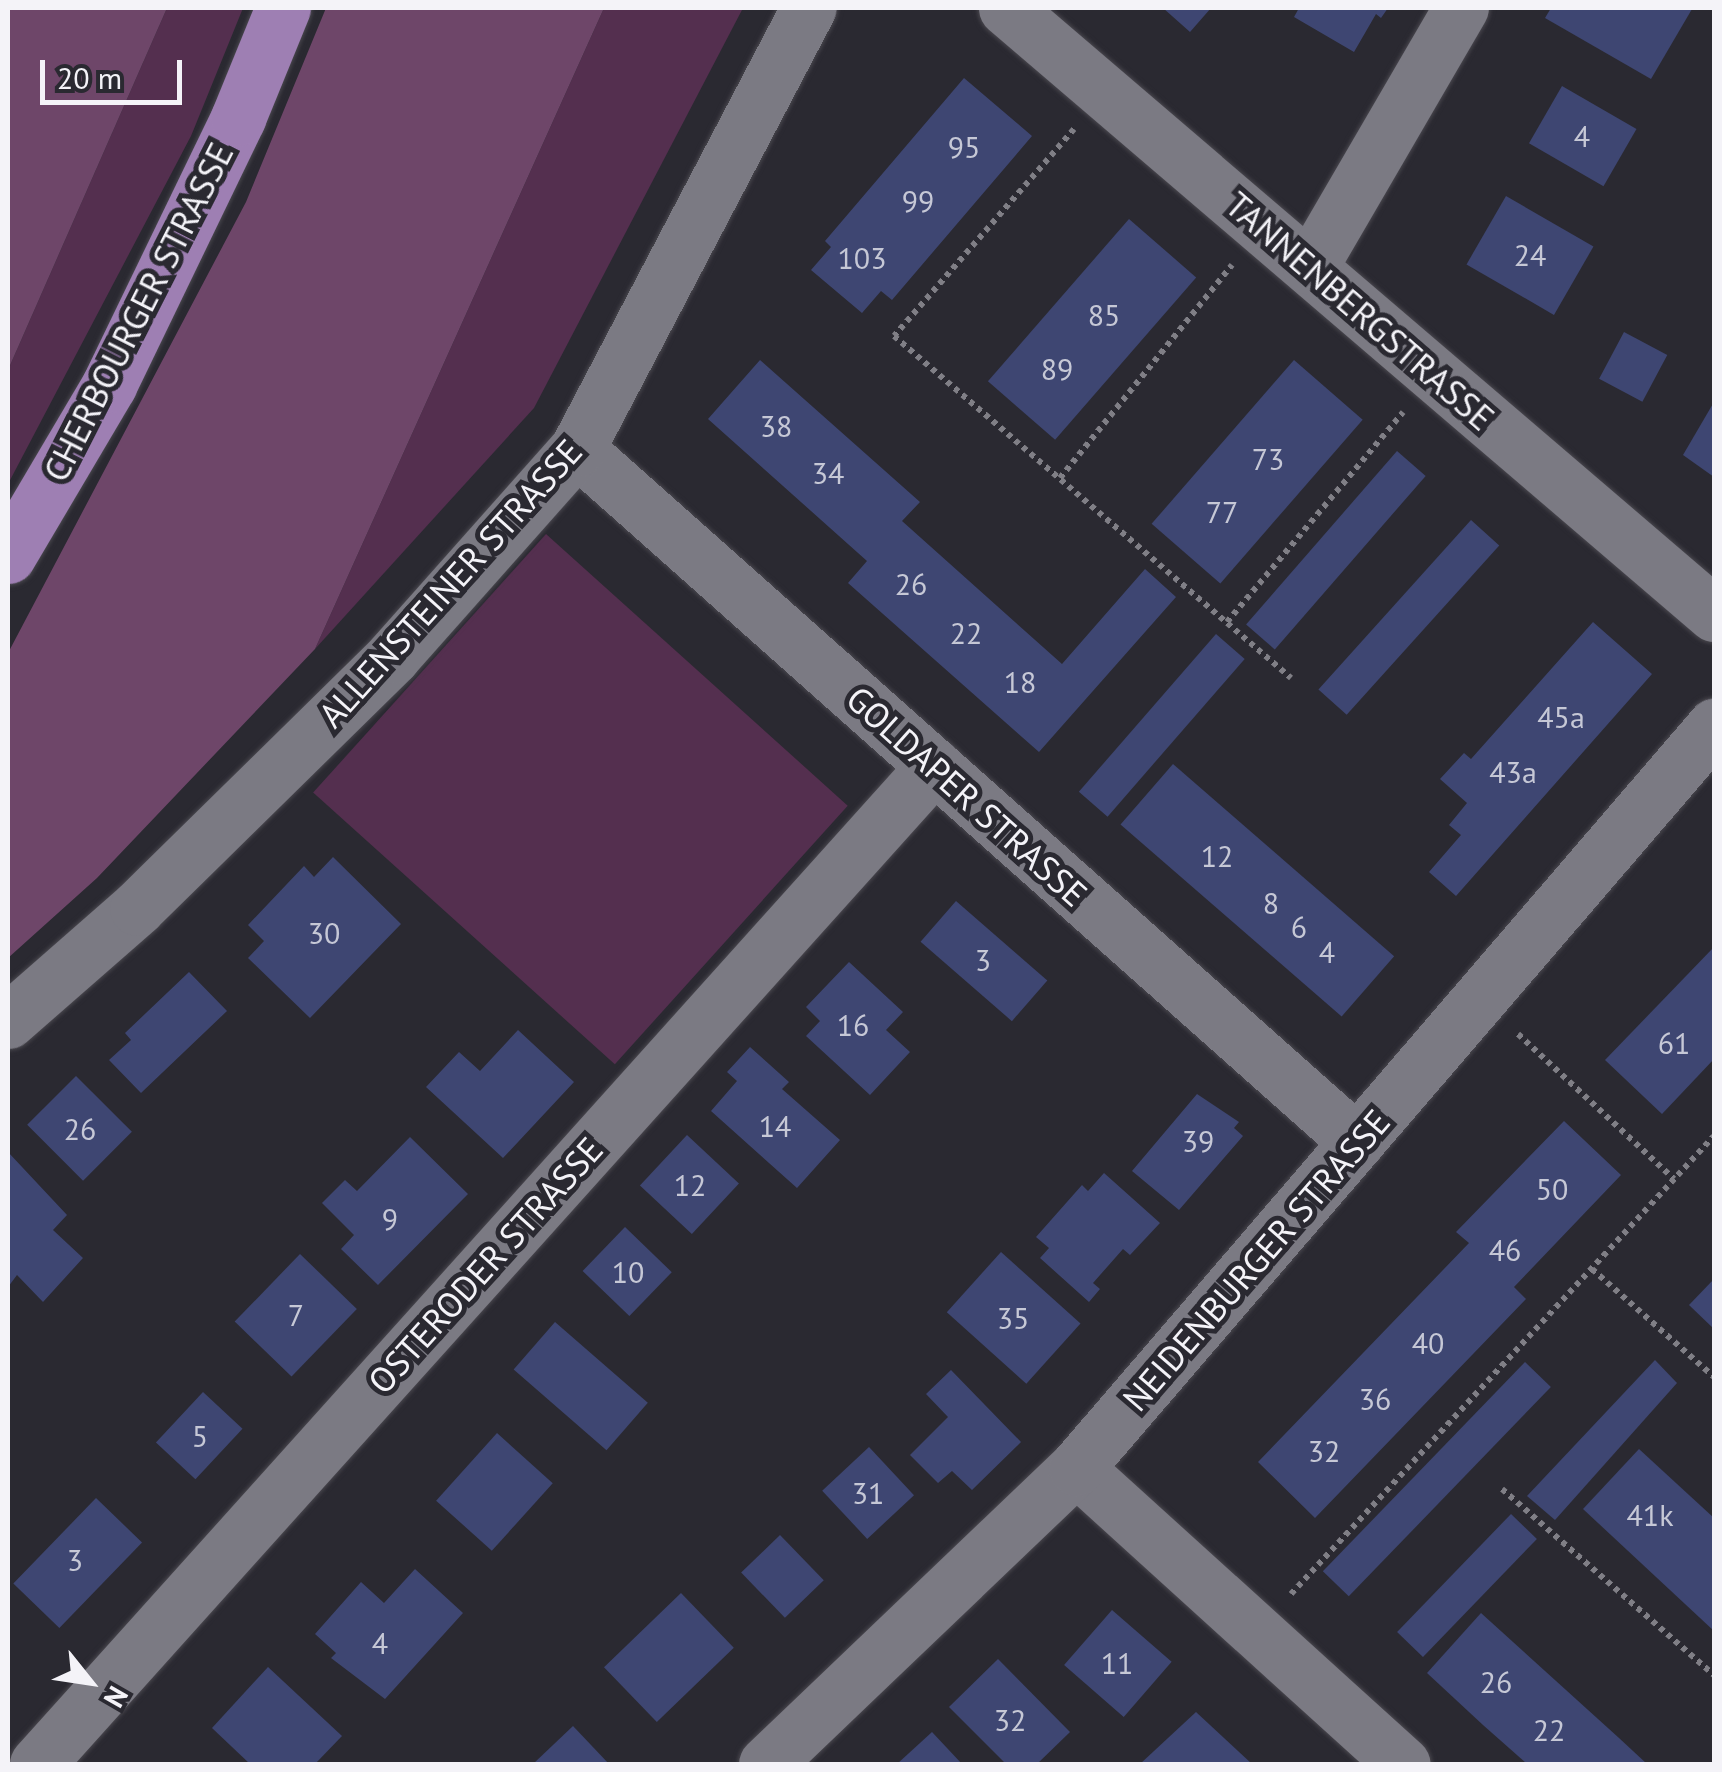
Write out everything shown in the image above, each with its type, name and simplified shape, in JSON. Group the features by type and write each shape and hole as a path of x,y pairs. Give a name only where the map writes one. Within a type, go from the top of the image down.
{"main road":[{"name":"CHERBOURGER STRASSE","path":"8,556 109,385 238,118 283,8"}],"street":[{"name":"ALLENSTEINER STRASSE","path":"8,1021 137,908 394,656 577,449 809,8"},
{"name":"TANNENBERGSTRASSE","path":"1006,8 1714,614"},
{"path":"1310,267 1461,8"},
{"name":"GOLDAPER STRASSE","path":"577,449 1357,1142"},
{"name":"NEIDENBURGER STRASSE","path":"766,1764 1076,1468 1714,726"},
{"name":"OSTERODER STRASSE","path":"37,1764 934,766"},
{"path":"1076,1468 1403,1764"}],"path":[{"path":"1106,93 894,336 1291,678"},
{"path":"1060,478 1262,227"},
{"path":"1227,622 1435,374"},
{"path":"1480,998 1674,1179"},
{"path":"1256,1632 1714,1136"},
{"path":"1592,1269 1714,1377"},
{"path":"1502,1489 1714,1675"}],"shaded area":[{"path":"8,8 167,8 8,370"},
{"path":"167,8 243,8 191,136 8,484 8,370"},
{"path":"326,8 604,8 315,649 97,878 8,958 8,653 246,202"},
{"path":"604,8 743,8 534,408 315,649"},
{"path":"546,534 848,806 615,1064 313,793"}],"building":[{"path":"1163,8 1211,8 1190,32"},
{"path":"1299,8 1388,8 1381,18 1376,14 1354,52 1294,17"},
{"path":"1551,8 1692,9 1651,79 1545,18"},
{"path":"964,78 1032,136 892,300 881,291 862,313 811,270 831,247 825,241"},
{"path":"1562,86 1636,129 1603,186 1529,143"},
{"path":"1506,196 1593,246 1554,315 1466,264"},
{"path":"1129,219 1196,277 1055,440 988,381"},
{"path":"1624,332 1667,355 1642,402 1599,379"},
{"path":"760,360 920,502 902,521 1062,664 1145,569 1176,597 1039,752 848,583 867,561 708,419"},
{"path":"1294,360 1363,420 1220,583 1152,524"},
{"path":"1714,402 1714,477 1683,455"},
{"path":"1397,451 1426,476 1275,650 1246,625"},
{"path":"1471,520 1499,545 1347,715 1318,689"},
{"path":"1593,622 1652,674 1456,896 1429,872 1461,835 1449,825 1467,803 1440,779 1464,753 1471,759"},
{"path":"1216,634 1245,659 1108,817 1079,792"},
{"path":"1173,764 1394,956 1342,1017 1121,824"},
{"path":"333,857 401,924 310,1018 248,958 264,941 248,925 304,866 314,877"},
{"path":"956,901 1047,980 1012,1021 921,942"},
{"path":"1714,947 1714,1059 1662,1114 1605,1060"},
{"path":"849,962 903,1012 886,1030 910,1052 870,1095 806,1036 820,1021 806,1007"},
{"path":"189,972 227,1011 141,1093 109,1060 131,1040 125,1033"},
{"path":"518,1030 574,1082 503,1158 426,1087 459,1052 480,1071"},
{"path":"750,1047 789,1082 782,1089 840,1140 797,1188 711,1111 737,1081 727,1072"},
{"path":"76,1076 132,1132 83,1181 27,1125"},
{"path":"1197,1094 1239,1122 1234,1128 1243,1136 1179,1210 1132,1171"},
{"path":"1564,1121 1621,1175 1514,1287 1526,1299 1315,1518 1258,1462 1469,1243 1456,1232"},
{"path":"687,1135 739,1183 692,1234 640,1185"},
{"path":"410,1137 468,1194 378,1285 341,1249 354,1235 322,1203 345,1180 357,1191"},
{"path":"8,1152 67,1215 53,1230 83,1258 43,1302 17,1275 8,1287"},
{"path":"1104,1173 1160,1223 1130,1255 1123,1249 1093,1283 1100,1289 1089,1302 1040,1258 1049,1248 1036,1237 1082,1185 1088,1191"},
{"path":"625,1227 672,1272 629,1316 583,1271"},
{"path":"1001,1252 1081,1324 1026,1384 947,1312"},
{"path":"300,1254 357,1309 292,1376 235,1322"},
{"path":"1714,1279 1714,1329 1689,1305"},
{"path":"555,1322 648,1403 606,1450 514,1370"},
{"path":"1655,1360 1677,1383 1555,1520 1527,1496"},
{"path":"1525,1362 1551,1387 1349,1596 1323,1571"},
{"path":"951,1370 1021,1442 972,1490 952,1471 938,1483 910,1455 948,1417 926,1394"},
{"path":"203,1392 242,1429 195,1479 156,1442"},
{"path":"497,1433 553,1483 492,1551 436,1501"},
{"path":"869,1447 914,1495 867,1539 822,1491"},
{"path":"1639,1449 1714,1518 1714,1631 1583,1509"},
{"path":"96,1498 142,1542 59,1628 13,1584"},
{"path":"1511,1514 1537,1539 1423,1657 1397,1632"},
{"path":"780,1535 824,1580 785,1618 741,1573"},
{"path":"415,1569 463,1613 385,1699 331,1658 336,1653 315,1634 361,1582 384,1603"},
{"path":"681,1593 734,1648 657,1722 604,1667"},
{"path":"1112,1610 1172,1662 1124,1717 1064,1665"},
{"path":"1481,1613 1647,1764 1527,1764 1483,1725 1427,1673"},
{"path":"998,1659 1070,1732 1037,1764 1006,1764 949,1707"},
{"path":"268,1667 342,1736 315,1764 250,1764 212,1728"},
{"path":"1196,1712 1252,1764 1140,1764"},
{"path":"573,1726 609,1764 533,1764"},
{"path":"932,1732 962,1764 897,1764"}]}
